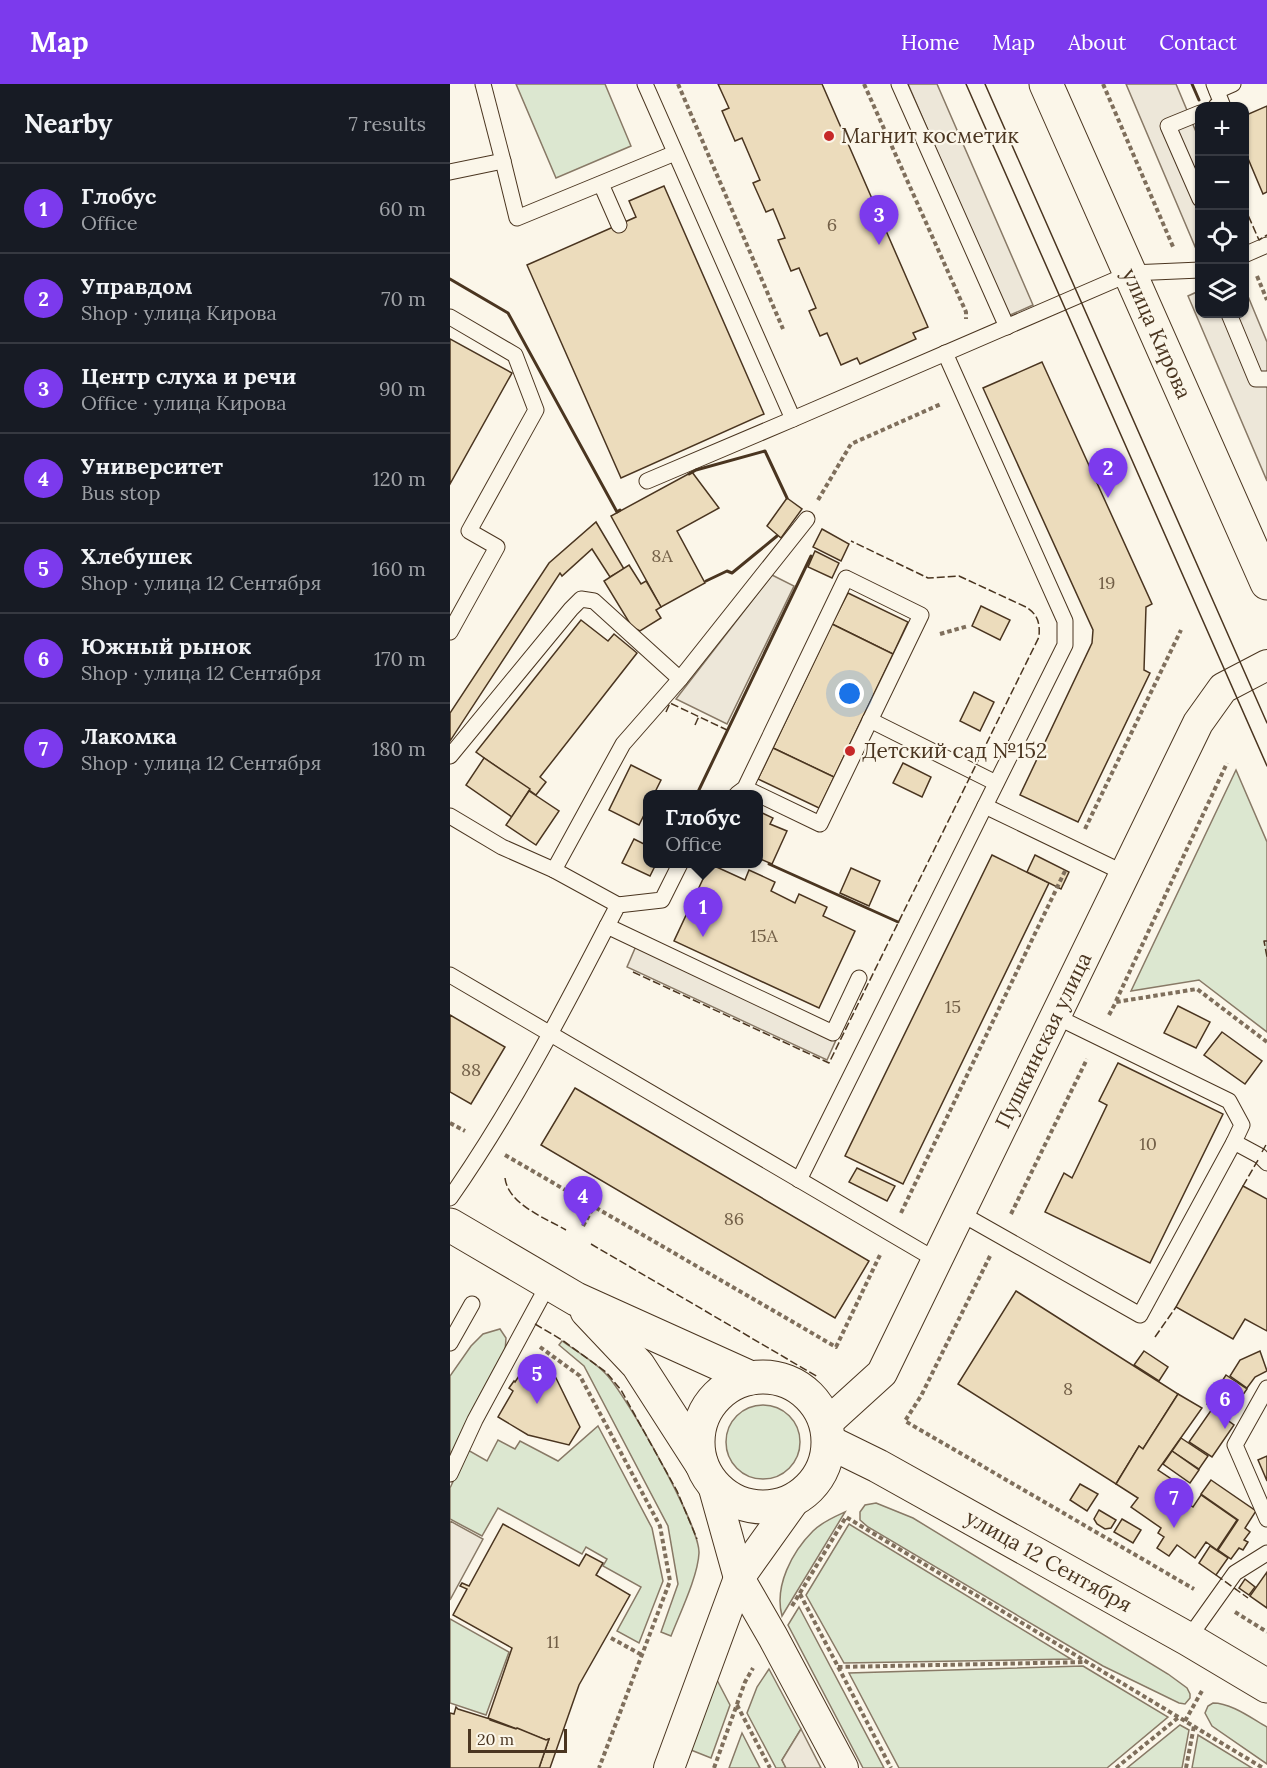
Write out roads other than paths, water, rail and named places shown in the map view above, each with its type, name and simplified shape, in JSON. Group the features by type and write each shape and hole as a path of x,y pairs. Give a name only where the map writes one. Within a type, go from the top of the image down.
{"main road":[{"name":"улица Кирова","path":"1046,84 1267,583"},
{"path":"450,1225 563,1291 751,1378"},
{"path":"563,1291 638,1365 707,1474 730,1500 751,1507 773,1508 794,1501 813,1486 825,1466 828,1433 819,1406 806,1391 789,1381 770,1377 751,1378 725,1389 706,1409 698,1435 707,1474"},
{"name":"улица 12 Сентября","path":"828,1433 878,1466 1188,1639 1267,1686"}],"street":[{"name":"Пушкинская улица","path":"828,1433 882,1373 1198,723 1223,688 1267,665"},
{"path":"707,1474 740,1578 843,1768"},
{"path":"669,1768 740,1578 794,1501"}],"lane":[{"path":"483,84 517,218 675,153"},
{"path":"645,84 793,419"},
{"path":"899,84 1007,327"},
{"path":"1215,94 1233,84"},
{"path":"1195,115 1168,126 1195,188"},
{"path":"450,172 503,161"},
{"path":"601,184 619,225"},
{"path":"1249,253 1267,245"},
{"path":"647,481 1131,273 1195,270"},
{"path":"450,317 515,355 536,410 469,531 497,547 450,632"},
{"path":"1231,318 1256,380 1267,379"},
{"path":"799,1180 1065,645 1065,621 945,353"},
{"path":"554,870 623,744 680,679 807,519"},
{"path":"741,790 846,578 921,615 820,824 763,800"},
{"path":"450,756 556,626 581,599 594,601 680,679"},
{"path":"870,720 996,783"},
{"path":"985,806 1124,873"},
{"path":"450,816 502,848 554,870 618,905 662,900 678,868"},
{"path":"450,1198 487,1144 551,1034 618,905"},
{"path":"607,926 833,1033 859,978"},
{"path":"450,975 936,1260"},
{"path":"960,1213 1140,1314 1234,1142 1242,1125 1229,1101 1055,1016"},
{"path":"1234,1142 1260,1156 1267,1163"},
{"path":"450,1474 475,1420 522,1333 563,1291"},
{"path":"450,1344 472,1304"},
{"path":"1267,1388 1235,1445 1267,1519"},
{"path":"1188,1639 1235,1573 1267,1553"}],"tram line":[{"path":"966,84 1267,766"},
{"path":"985,84 1267,723"}],"place":[{"name":"Магнит косметик","path":"829,136"},
{"name":"Центр слуха и речи","path":"879,245"},
{"name":"Управдом","path":"1108,498"},
{"name":"Детский сад №152","path":"850,751"},
{"name":"Глобус","path":"703,937"},
{"name":"Университет","path":"583,1226"},
{"name":"Хлебушек","path":"537,1404"},
{"name":"Южный рынок","path":"1225,1429"},
{"name":"Лакомка","path":"1174,1528"}]}
